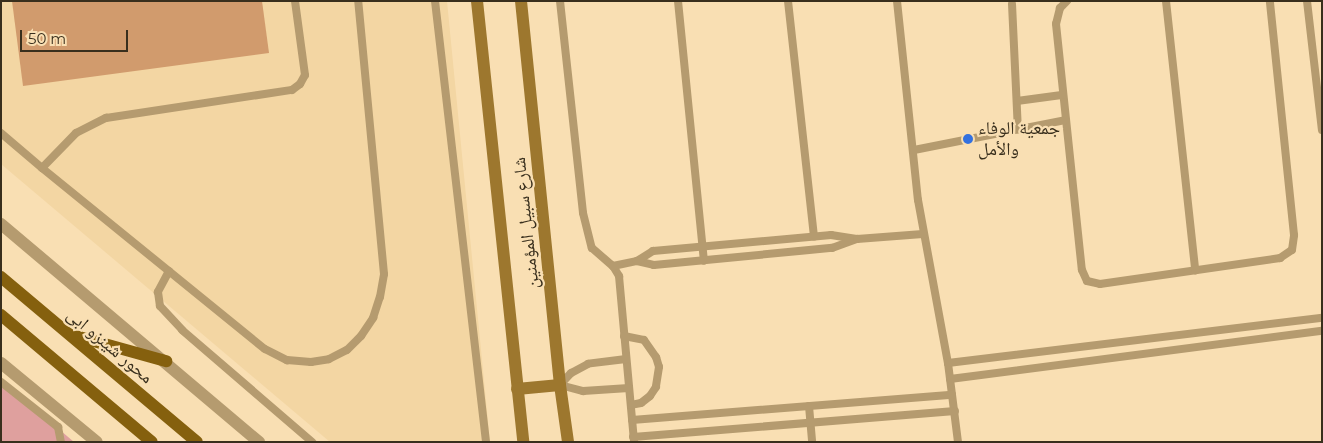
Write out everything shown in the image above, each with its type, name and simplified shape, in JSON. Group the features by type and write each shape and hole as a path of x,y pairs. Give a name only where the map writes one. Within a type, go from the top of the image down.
{"main road":[{"name":"شارع سبيل المؤمنين","path":"477,1 523,442"},
{"name":"شارع سبيل المؤمنين","path":"521,1 560,385 568,442"},
{"name":"محور شينزو ابى","path":"1,277 197,442"},
{"path":"1,315 152,442"},
{"path":"68,334 166,361"},
{"path":"517,389 560,385"}],"street":[{"path":"1,224 166,361 259,442"},
{"path":"1,363 97,442"}],"lane":[{"path":"42,168 76,133 106,118 292,90 300,84 305,75 296,1"},
{"path":"1,133 265,349 287,360 311,362 329,359 347,350 361,336 373,318 380,297 384,274 358,1"},
{"path":"435,1 486,442"},
{"path":"560,1 584,218 592,248 614,266 619,276 633,439 955,411"},
{"path":"678,1 704,261"},
{"path":"788,1 814,236"},
{"path":"897,1 923,234 948,363 958,442"},
{"path":"1067,1 1060,8 1056,24 1082,270 1087,281 1100,284 1280,258 1287,255 1294,243 1270,1"},
{"path":"1166,1 1195,270"},
{"path":"1307,1 1322,130"},
{"path":"1012,4 1018,129"},
{"path":"1017,101 1062,94"},
{"path":"914,150 1065,120"},
{"path":"614,266 636,261 653,251 814,236 839,236 857,239 923,234"},
{"path":"636,261 654,265 704,261 832,248 857,239"},
{"path":"169,272 158,292 160,306 182,330 312,442"},
{"path":"948,363 1322,318"},
{"path":"950,379 1322,331"},
{"path":"624,336 644,340 654,352 659,367 656,387 650,396 642,403 631,406"},
{"path":"560,385 580,367 598,362 626,359"},
{"path":"1,382 58,427 62,436 61,442"},
{"path":"560,385 583,391 629,388"},
{"path":"632,420 952,395"},
{"path":"809,406 812,442"}],"shaded area":[{"path":"1,1 447,1 490,442 330,442 1,164"},
{"path":"1,380 74,442 1,442"}],"building":[{"path":"12,1 262,1 269,53 23,86"}],"place":[{"name":"جمعية الوفاء والأمل","path":"968,139"}]}
